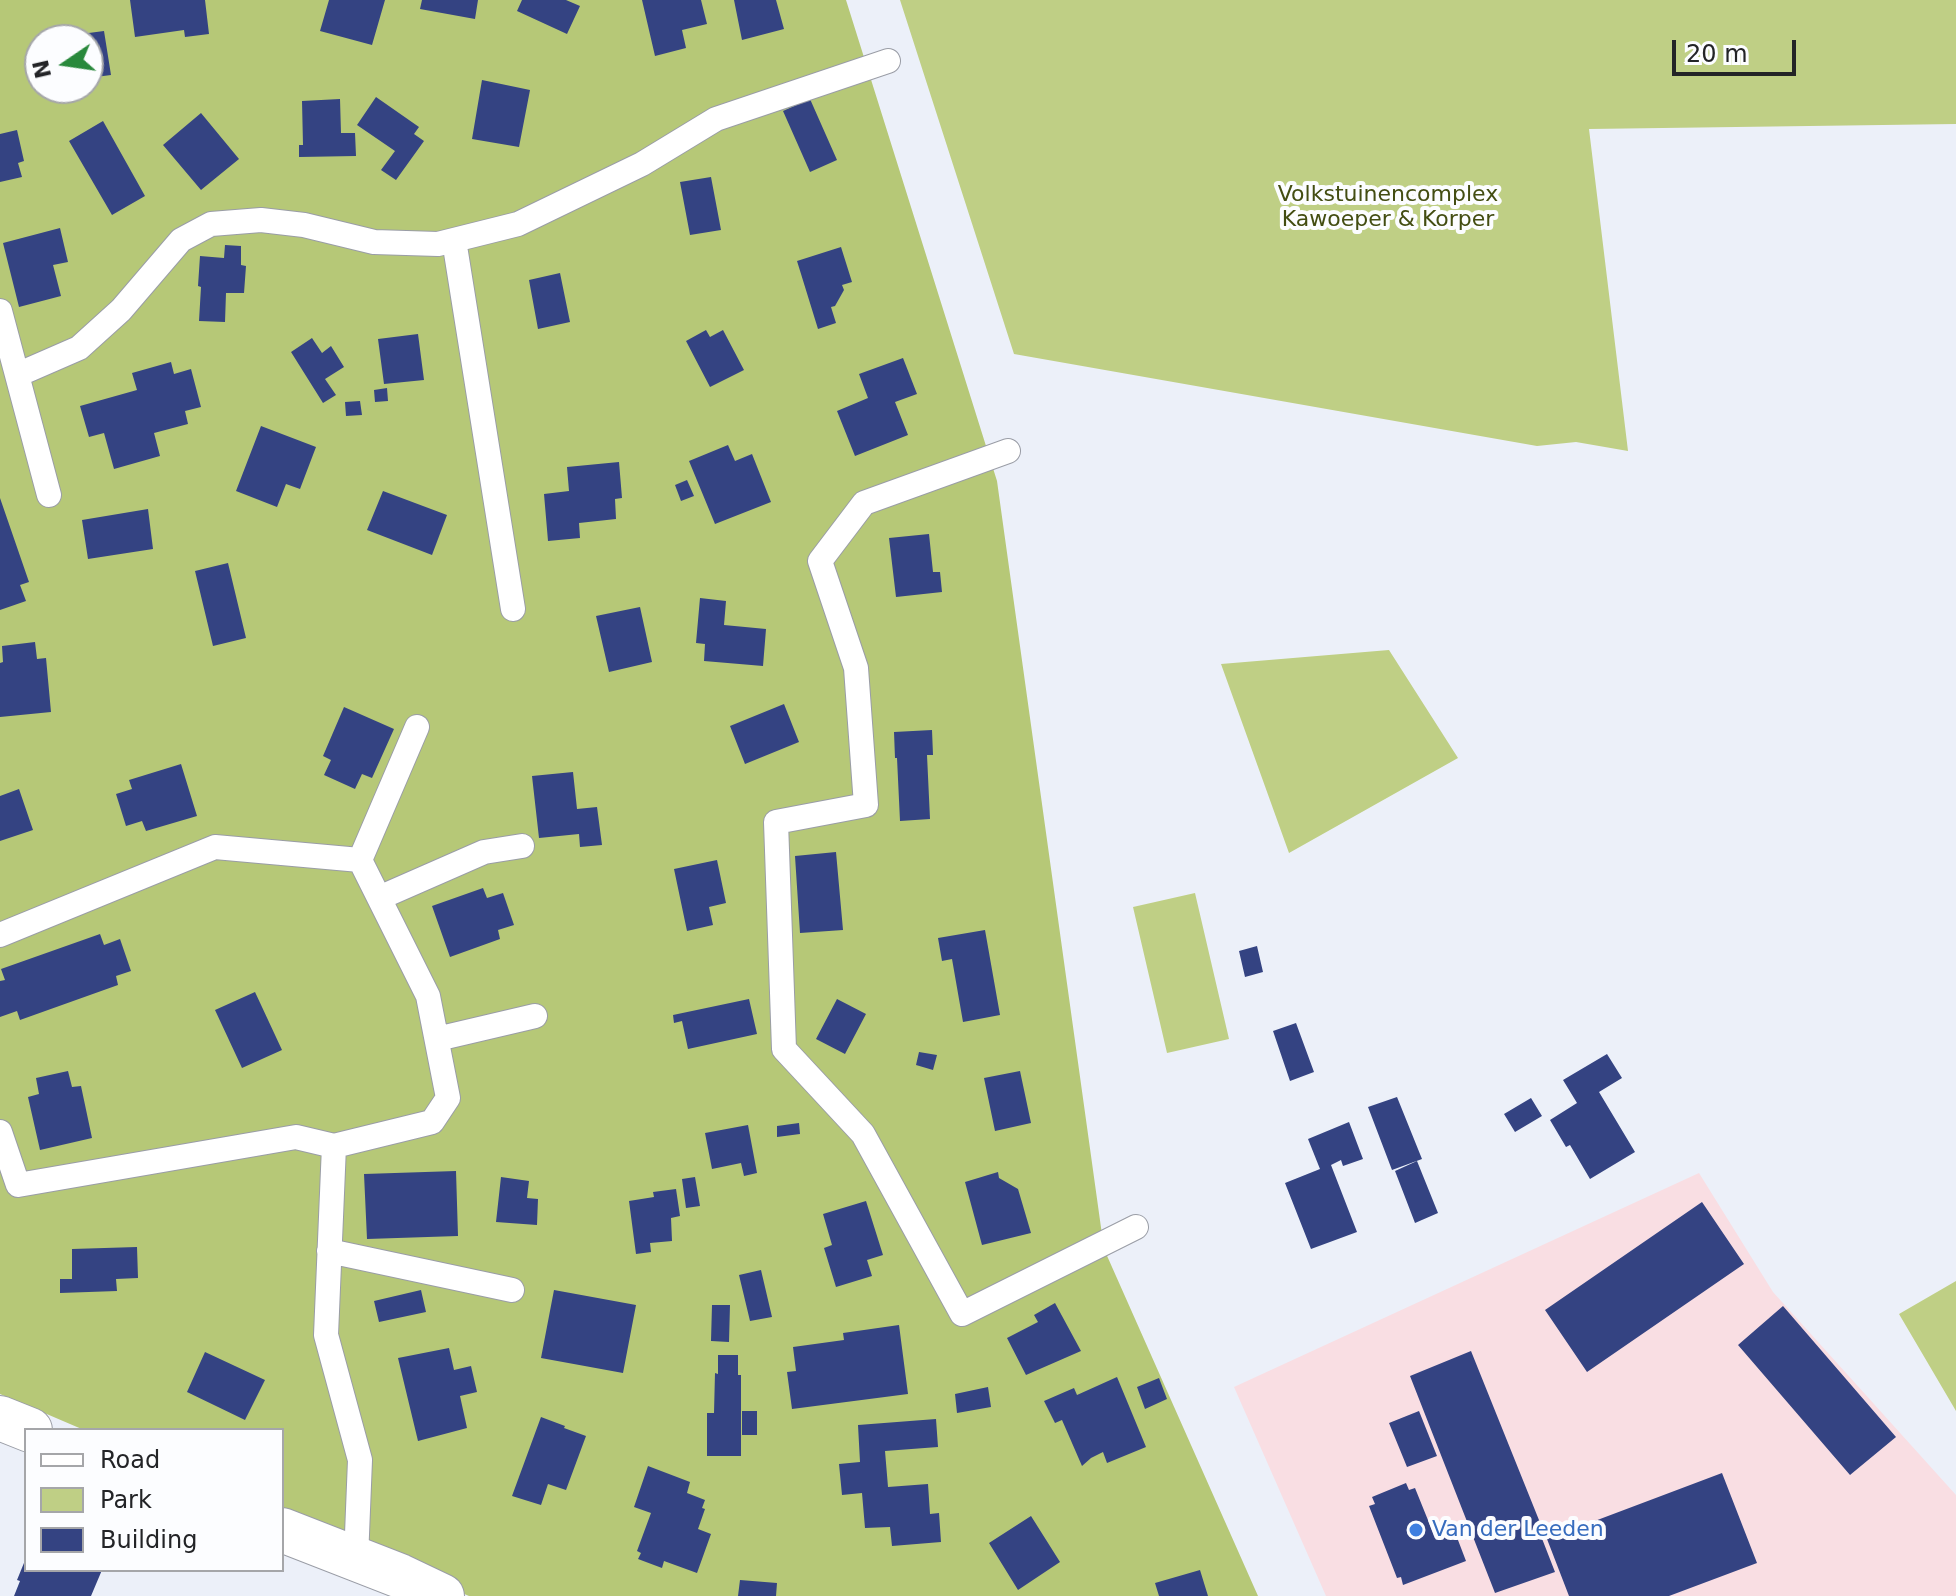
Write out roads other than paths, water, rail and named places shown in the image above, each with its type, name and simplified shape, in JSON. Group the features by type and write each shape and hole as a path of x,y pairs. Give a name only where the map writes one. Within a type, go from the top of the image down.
{"street":[{"path":"0,1418 25,1428"},
{"path":"284,1531 442,1596"}],"lane":[{"path":"17,375 79,348 121,310 181,240 211,224 261,220 304,225 374,242 438,244 518,224 642,164 716,119 888,61"},
{"path":"454,240 513,609"},
{"path":"0,311 49,495"},
{"path":"1008,451 864,503 820,561 856,668 866,805 776,822 784,1049 863,1134 962,1314 1136,1227"},
{"path":"0,1132 18,1185 296,1137 334,1146 432,1122 448,1098 428,996 360,860 417,727"},
{"path":"379,898 484,852 522,846"},
{"path":"0,935 215,847 360,860"},
{"path":"437,1039 535,1016"},
{"path":"334,1146 326,1335 360,1460 356,1559"},
{"path":"329,1251 512,1290"}],"place":[{"name":"Van der Leeden","path":"1416,1530"}],"park label":[{"name":"Volkstuinencomplex Kawoeper & Korper","path":"1388,208"}]}
